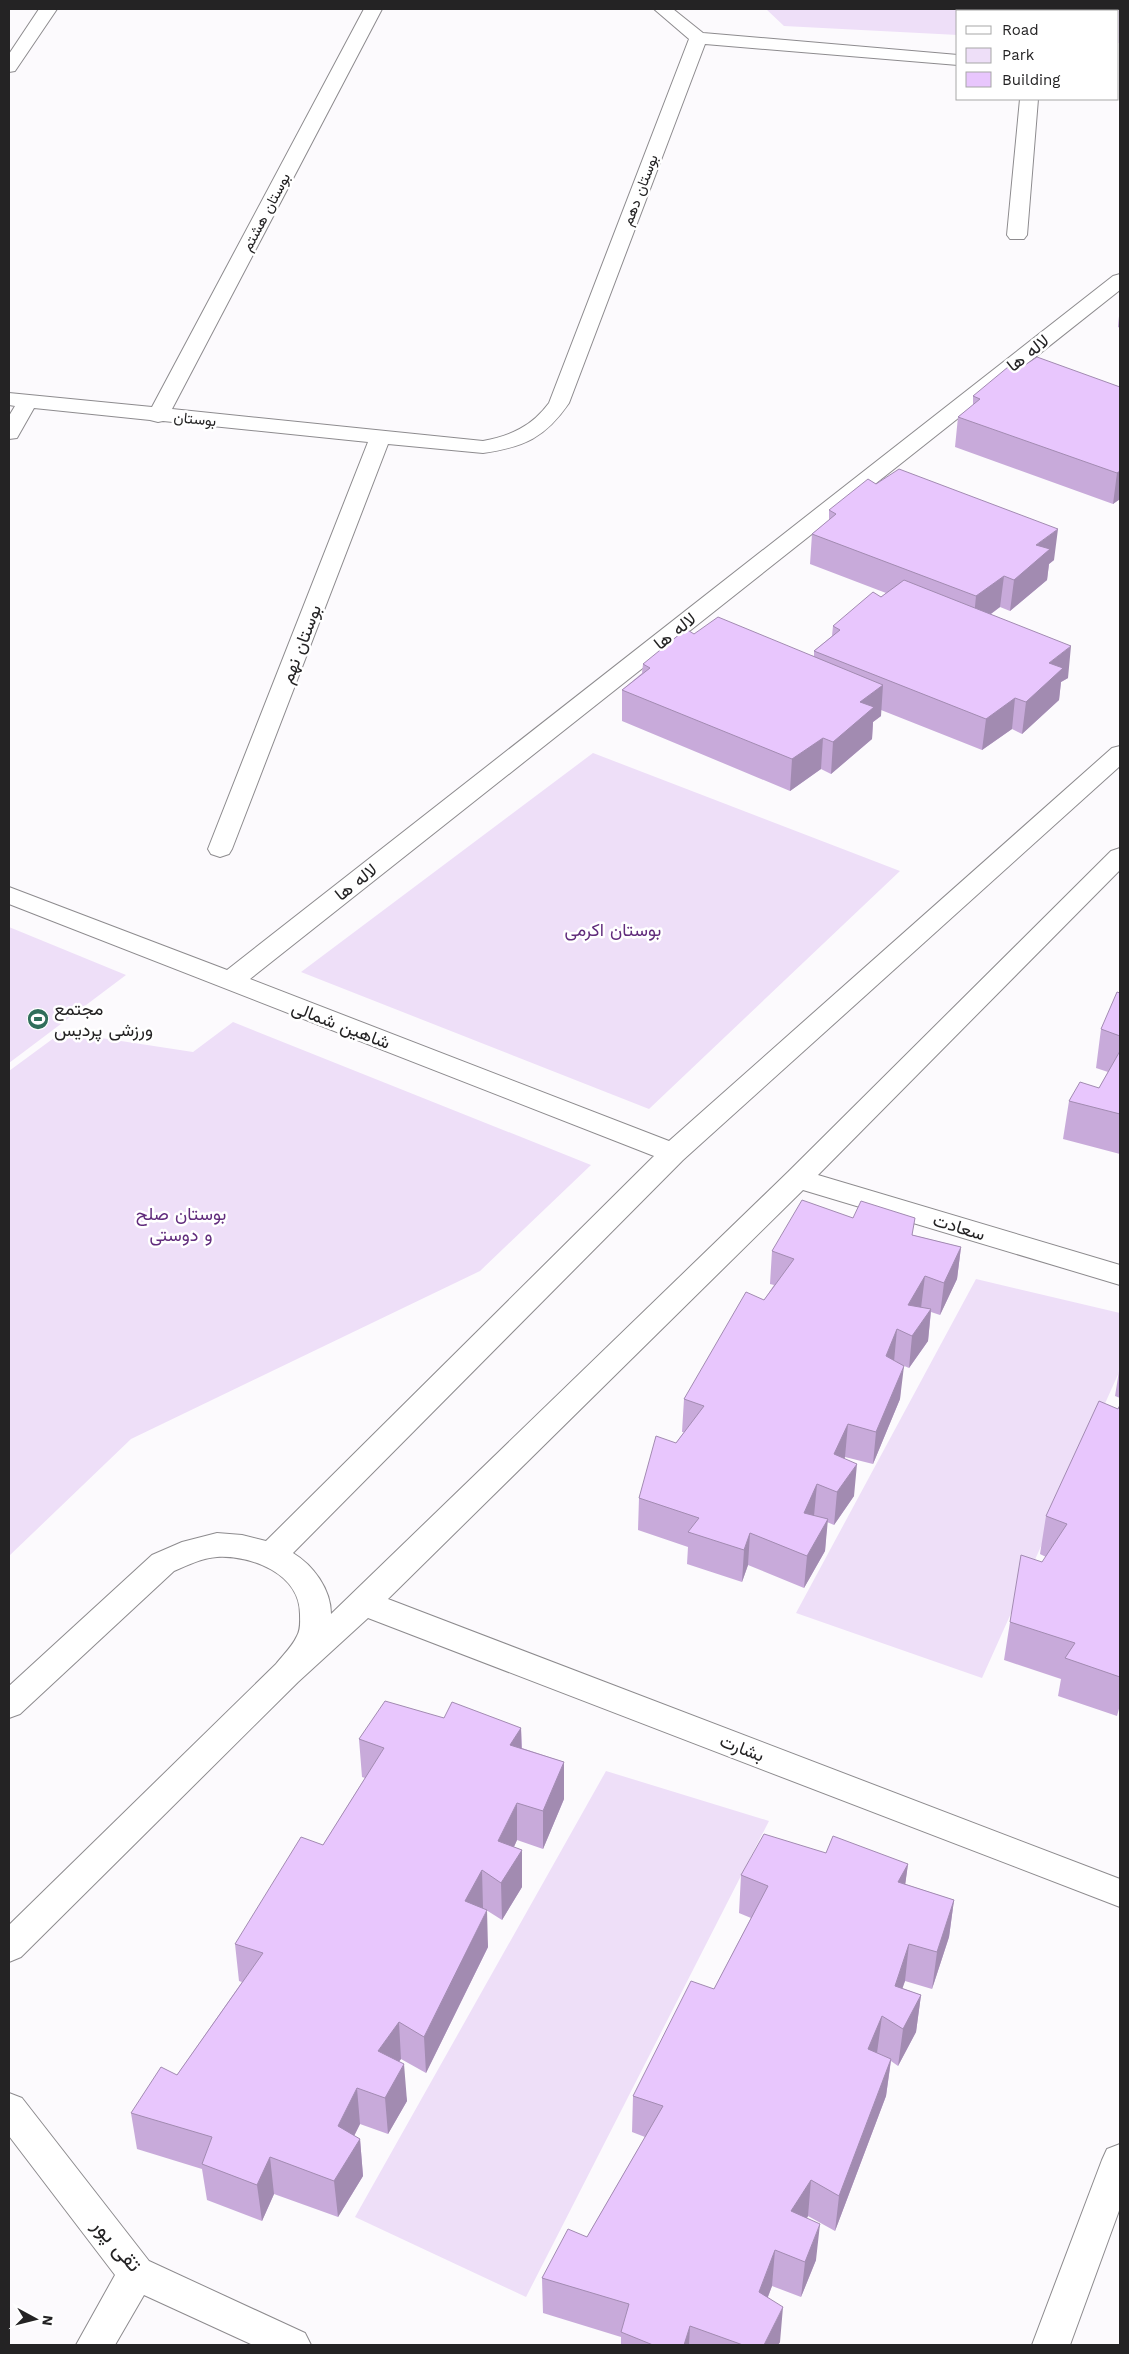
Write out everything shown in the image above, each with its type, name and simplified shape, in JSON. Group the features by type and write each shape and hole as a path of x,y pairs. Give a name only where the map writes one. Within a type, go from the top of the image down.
{"street":[{"path":"9,67 48,9"},
{"name":"بوستان هشتم","path":"158,416 374,9"},
{"path":"663,9 698,38 956,60"},
{"name":"بوستان دهم","path":"380,438 483,447 511,443 532,433 549,419 559,403 698,38"},
{"path":"1017,235 1029,100"},
{"name":"لاله ها","path":"229,982 1120,280"},
{"path":"9,433 18,400"},
{"name":"بوستان","path":"18,400 380,438"},
{"name":"بوستان نهم","path":"220,849 380,438"},
{"path":"271,1555 673,1153 1119,757"},
{"path":"9,1947 286,1673 364,1603 798,1179 1120,856"},
{"name":"شاهین شمالی","path":"9,895 673,1153"},
{"name":"سعادت","path":"798,1179 1120,1275"},
{"path":"9,1705 163,1562 192,1550 224,1544 255,1548 283,1559 304,1578 315,1600 316,1626 306,1651 286,1673"},
{"name":"بشارت","path":"364,1603 1120,1893"},
{"name":"تقی پور","path":"9,2109 136,2273 292,2345"},
{"path":"1051,2345 1120,2160"},
{"path":"95,2345 136,2273"}],"green space":[{"path":"766,9 1120,9 1120,43 1119,10 956,10 956,35 784,26"},
{"name":"بوستان اکرمی","path":"593,753 900,871 649,1109 301,972"},
{"name":"مجتمع ورزشی پردیس","path":"9,927 126,975 9,1063"},
{"name":"بوستان صلح و دوستی","path":"233,1022 591,1165 480,1271 131,1439 9,1556 9,1071 62,1032 193,1052"},
{"path":"976,1279 1120,1313 1120,1370 982,1678 796,1613"},
{"path":"606,1771 769,1821 526,2297 355,2217"}],"building":[{"path":"1037,357 1120,387 1120,471 1117,473 958,417 980,399 973,396 1008,367 1016,371"},
{"path":"899,469 1058,529 1036,545 1050,549 1014,580 1004,576 976,596 812,534 836,514 829,510 868,479 876,484"},
{"path":"904,580 1071,646 1049,663 1063,668 1026,702 1015,698 986,719 814,651 840,630 833,626 873,592 881,597"},
{"path":"718,617 883,685 860,702 874,707 833,742 823,738 792,759 622,690 650,668 643,664 686,629 694,634"},
{"path":"1117,992 1120,993 1120,1036 1101,1029"},
{"path":"1120,1051 1120,1114 1069,1101 1080,1082 1099,1088"},
{"path":"802,1200 853,1218 861,1201 915,1218 912,1235 961,1247 944,1283 925,1276 908,1305 931,1309 912,1336 897,1329 886,1356 904,1366 876,1432 848,1424 834,1454 857,1464 837,1492 817,1484 804,1513 828,1519 807,1556 750,1533 744,1550 688,1532 699,1518 639,1498 656,1436 676,1443 704,1406 684,1399 746,1292 764,1300 794,1259 772,1251"},
{"path":"1099,1401 1118,1409 1120,1405 1120,1677 1065,1658 1075,1643 1010,1622 1021,1555 1042,1562 1067,1524 1046,1516"},
{"path":"385,1701 444,1718 452,1702 521,1728 510,1745 564,1762 543,1811 517,1803 498,1841 522,1850 501,1883 482,1870 465,1901 487,1910 424,2037 399,2022 378,2051 404,2064 385,2098 357,2088 338,2126 360,2139 334,2181 270,2157 257,2185 202,2164 212,2137 131,2113 161,2067 177,2075 263,1953 235,1944 301,1837 323,1845 384,1748 359,1739"},
{"path":"764,1834 826,1853 833,1836 908,1864 898,1882 954,1900 937,1952 909,1944 895,1986 921,1995 903,2029 882,2016 868,2049 891,2059 839,2196 811,2180 791,2211 820,2224 805,2262 775,2250 759,2292 783,2307 764,2345 743,2345 690,2326 684,2345 653,2345 621,2332 629,2304 542,2278 568,2229 587,2237 663,2106 633,2096 691,1981 714,1989 768,1886 741,1875"}],"place":[{"name":"مجتمع ورزشی پردیس","path":"38,1019"}]}
